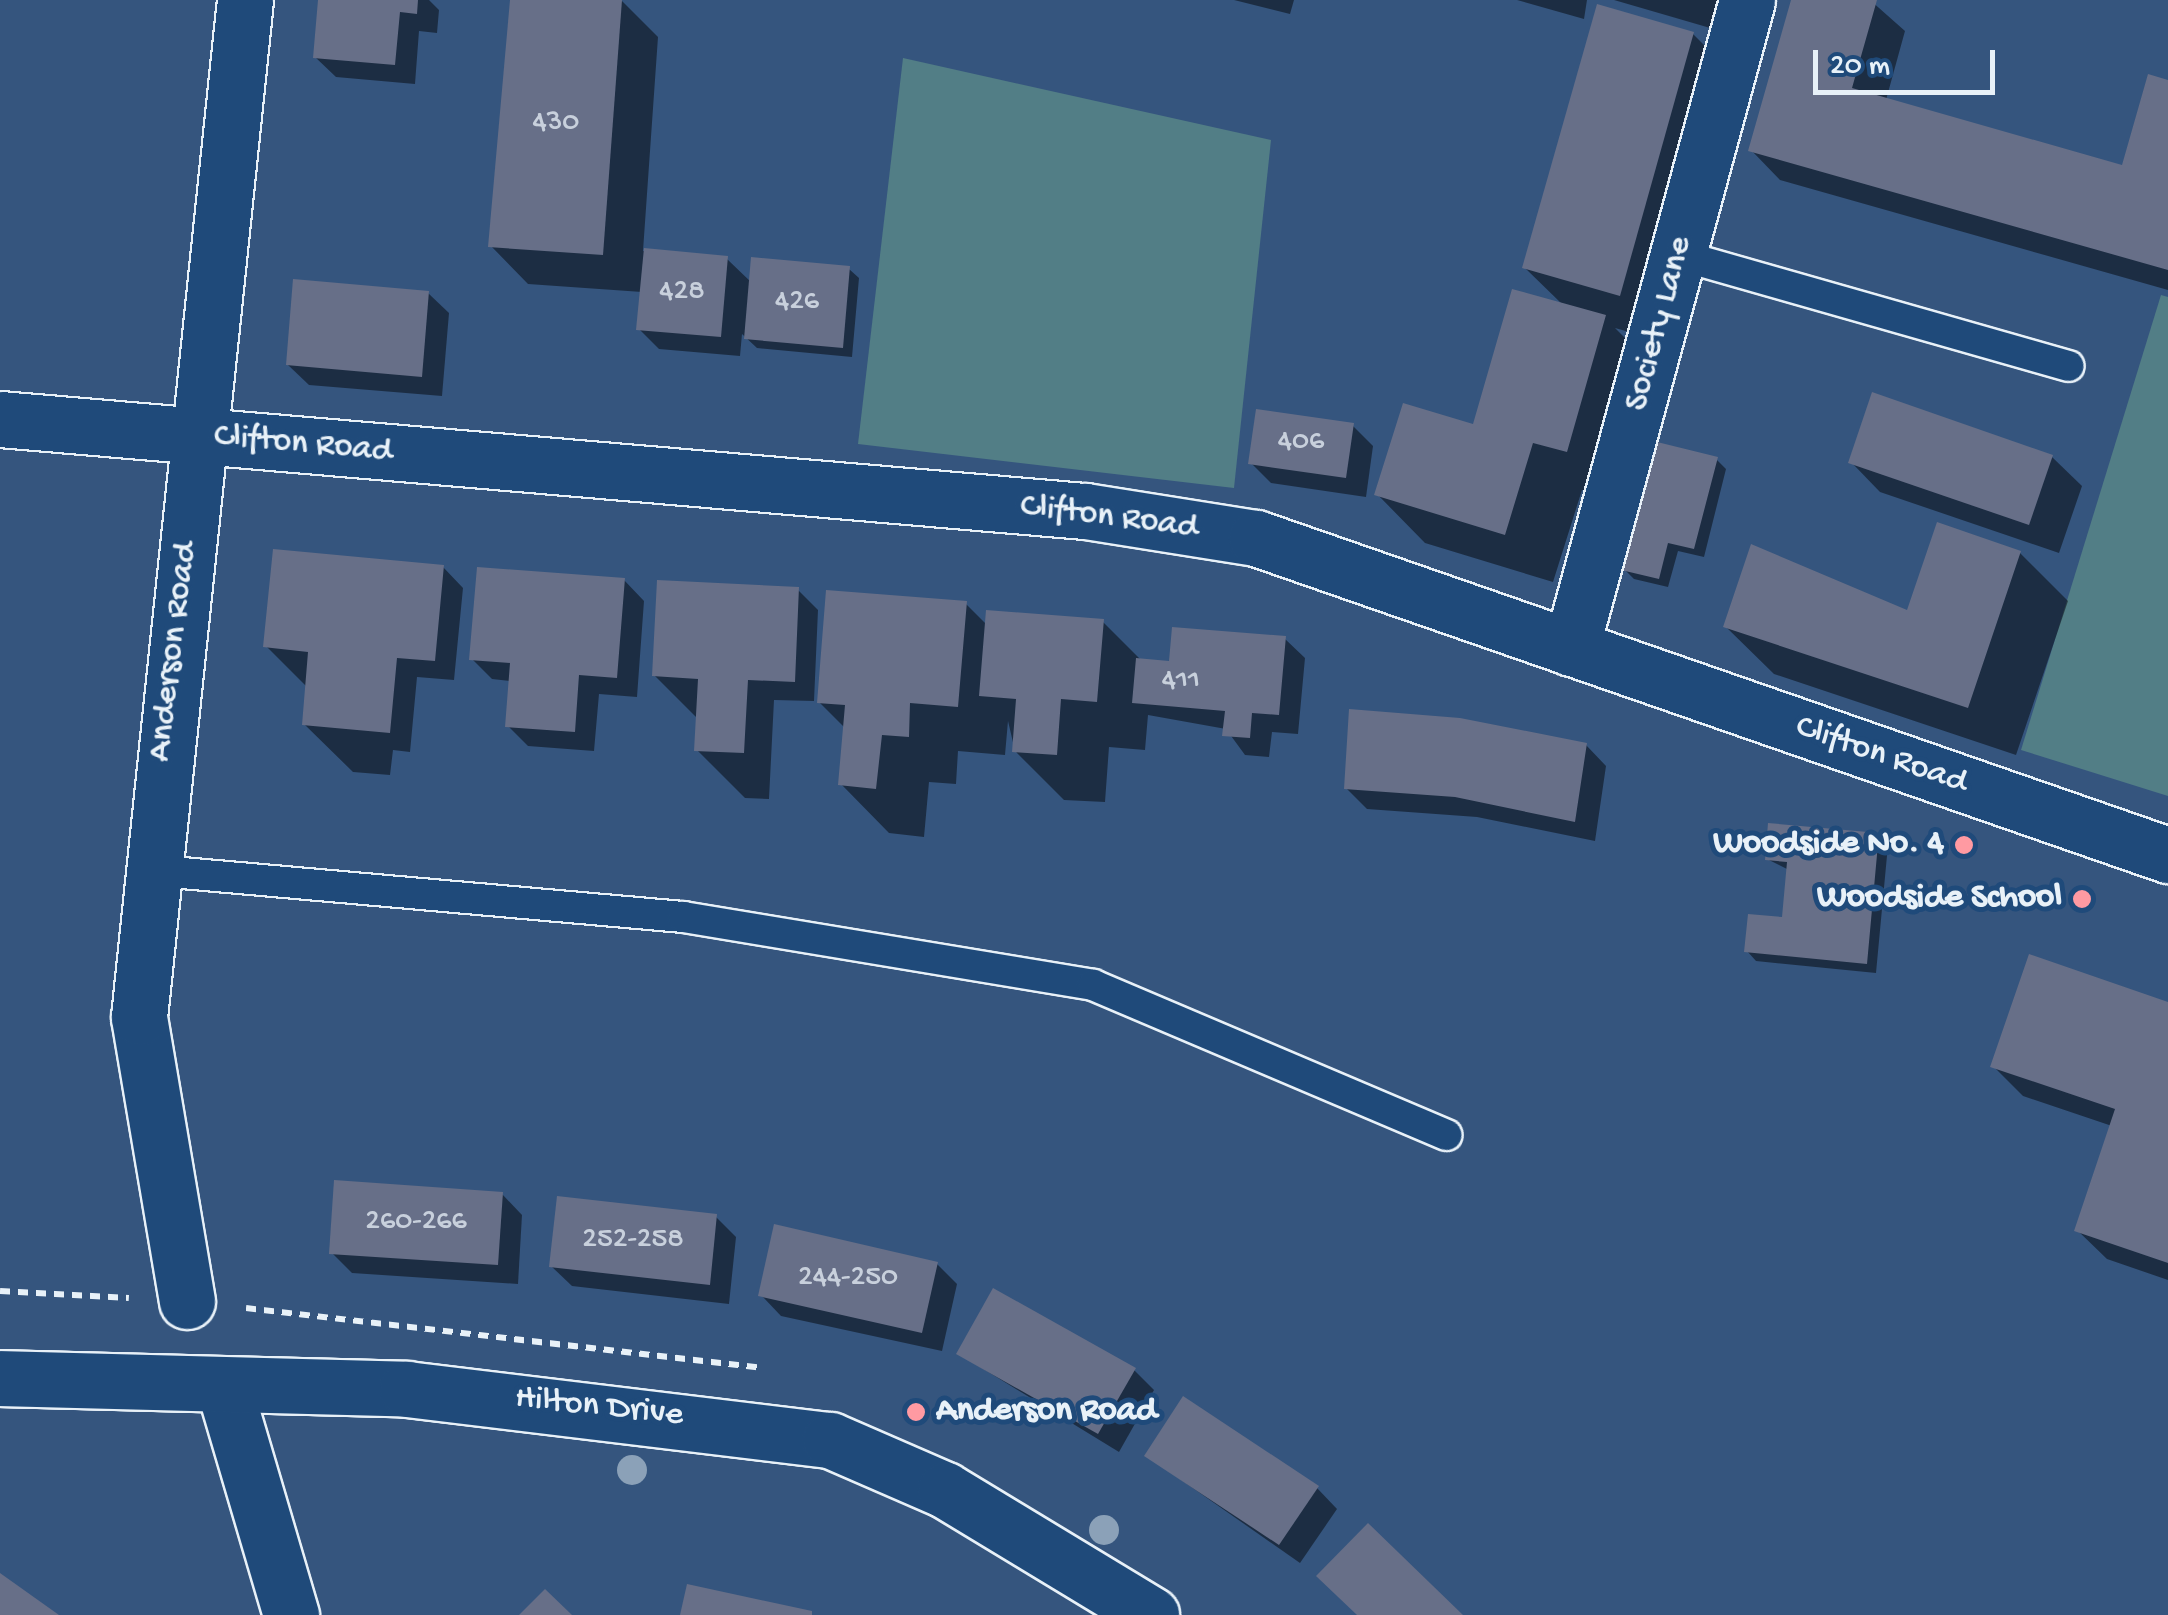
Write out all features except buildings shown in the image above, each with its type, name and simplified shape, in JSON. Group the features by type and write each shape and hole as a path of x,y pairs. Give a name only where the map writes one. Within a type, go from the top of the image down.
{"street":[{"name":"Anderson Road","path":"187,1301 139,1017 148,870 200,436 246,0"},
{"name":"Society Lane","path":"1572,648 1747,0"},
{"name":"Clifton Road","path":"0,419 1085,511 1256,538 2168,855"},
{"name":"Hilton Drive","path":"0,1378 408,1389 830,1440 946,1490 1151,1615"},
{"path":"224,1387 291,1615"}],"lane":[{"path":"1678,255 2069,366"},
{"path":"148,870 683,917 1093,985 1446,1136"}],"green space":[{"path":"903,58 1271,140 1234,488 858,444"},
{"path":"2161,295 2168,297 2168,796 2021,750"}],"place":[{"name":"Woodside No. 4","path":"1964,845"},
{"name":"Woodside School","path":"2082,899"},
{"name":"Anderson Road","path":"916,1412"}]}
